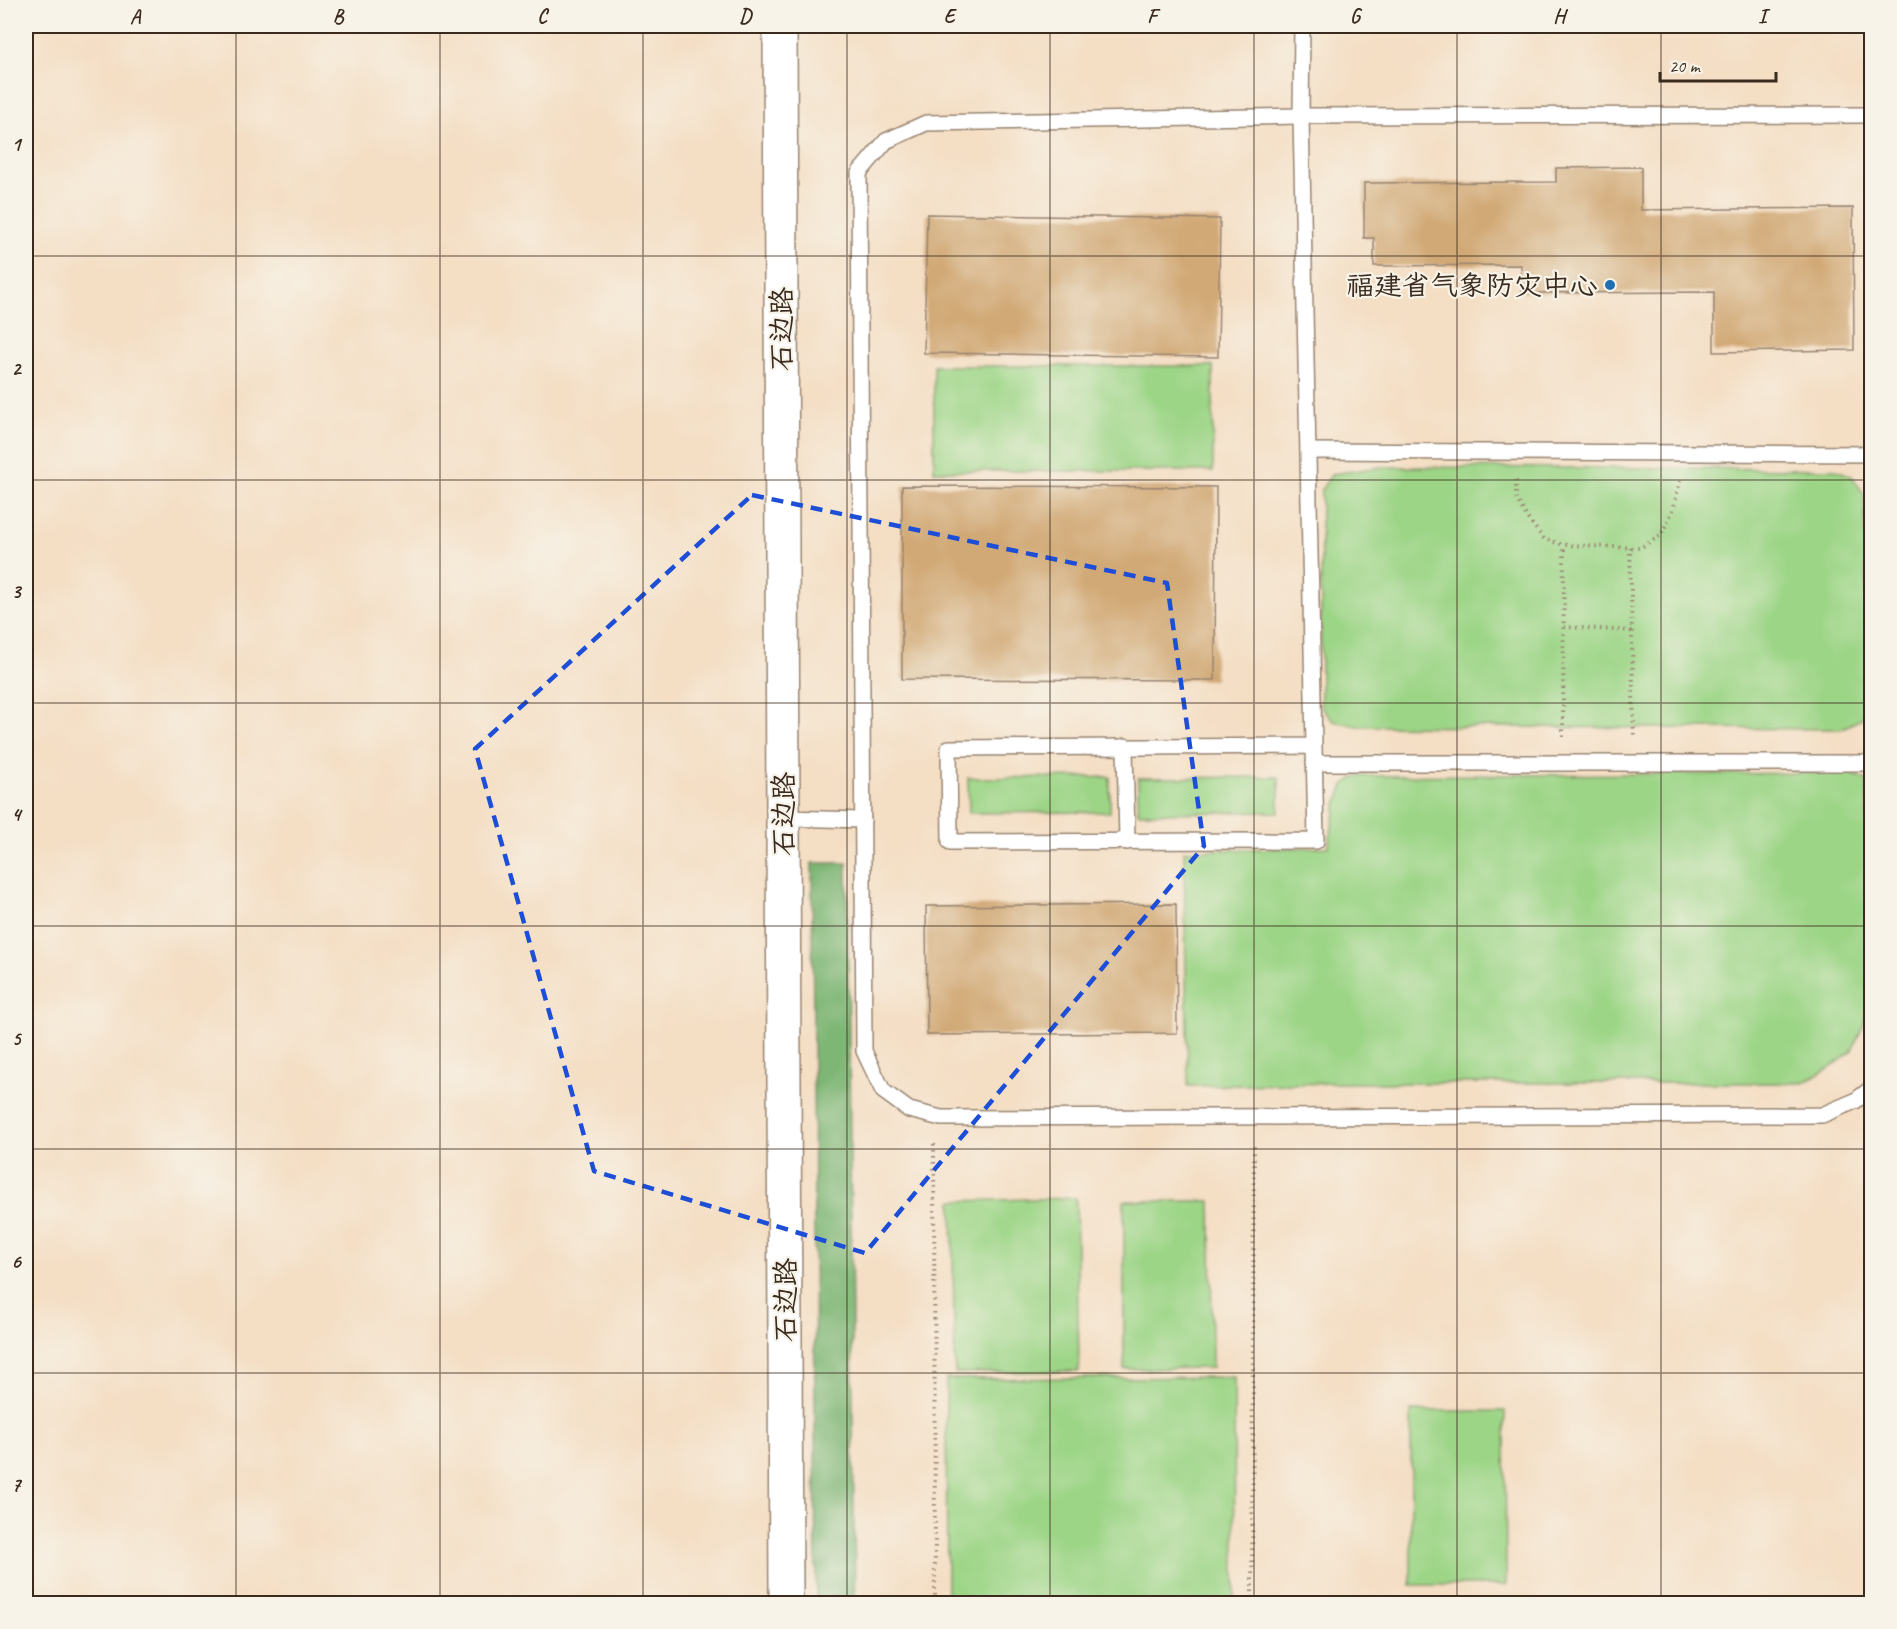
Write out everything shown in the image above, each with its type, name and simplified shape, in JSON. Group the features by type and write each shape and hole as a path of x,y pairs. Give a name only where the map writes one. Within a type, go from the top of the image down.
{"street":[{"name":"石边路","path":"780,26 786,1604"}],"lane":[{"path":"1302,26 1301,116 1316,841 950,842 949,748 1314,746"},
{"path":"1872,115 1301,116 926,123 886,141 859,173 864,1051 883,1091 909,1110 941,1118 1822,1115 1854,1101 1872,1088"},
{"path":"1308,451 1872,454"},
{"path":"1125,746 1127,842"},
{"path":"1314,763 1872,763"},
{"path":"783,818 862,820"}],"path":[{"path":"1516,452 1516,498 1527,519 1544,539 1564,546 1640,548 1661,535 1673,510 1680,483 1679,453"},
{"path":"1563,763 1564,546"},
{"path":"1630,547 1634,763"},
{"path":"1564,627 1632,631"},
{"path":"934,1116 935,1604"},
{"path":"1252,1604 1254,1117"}],"highlighted area":[{"path":"752,495 1167,583 1204,846 865,1253 594,1171 475,749"}],"green space":[{"path":"934,366 1213,366 1213,471 934,471"},
{"path":"1381,467 1834,469 1852,476 1864,494 1870,696 1861,719 1841,729 1358,726 1333,721 1321,707 1321,490 1332,474"},
{"path":"1849,773 1867,780 1869,989 1865,1022 1851,1052 1830,1068 1803,1083 1338,1083 1188,1086 1184,851 1328,847 1337,804 1344,785 1356,776"},
{"path":"1110,777 1110,812 969,813 968,778"},
{"path":"1279,777 1279,812 1138,813 1138,778"},
{"path":"812,863 847,863 855,1603 816,1603"},
{"path":"1076,1198 1079,1371 955,1373 952,1201"},
{"path":"1124,1201 1211,1201 1212,1368 1124,1369"},
{"path":"1234,1377 1235,1603 947,1603 946,1379"},
{"path":"1411,1411 1505,1411 1506,1585 1411,1585"}],"building":[{"path":"1641,167 1641,210 1853,208 1854,350 1714,352 1714,292 1522,293 1521,265 1374,266 1374,238 1364,238 1364,183 1556,182 1556,168"},
{"path":"927,214 1220,219 1218,357 924,353"},
{"path":"902,486 1216,487 1215,680 902,679"},
{"path":"1176,904 1177,1033 927,1035 926,906"}],"place":[{"name":"福建省气象防灾中心","path":"1610,285"}]}
